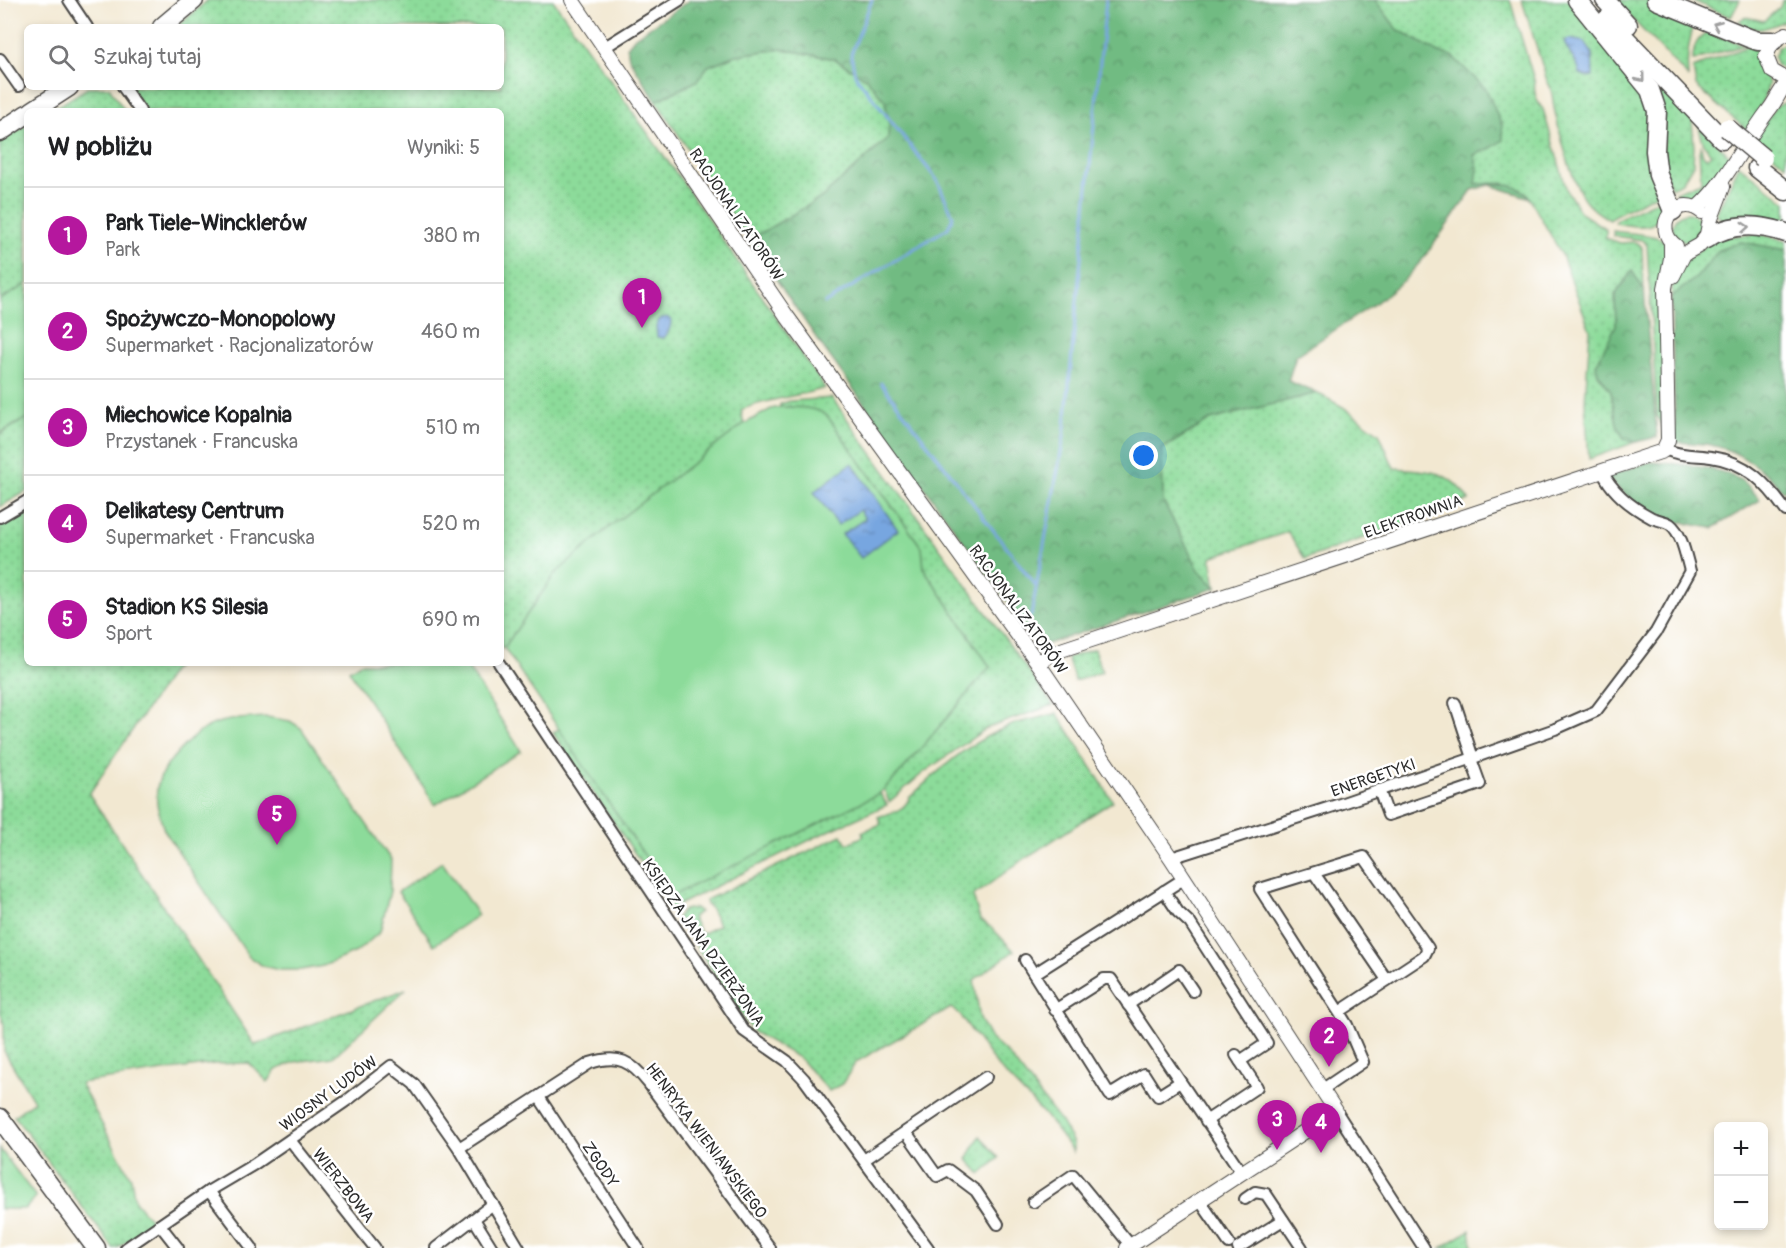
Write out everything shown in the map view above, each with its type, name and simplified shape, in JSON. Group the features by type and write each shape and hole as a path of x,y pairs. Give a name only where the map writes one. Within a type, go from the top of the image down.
{"main road":[{"path":"166,24 194,0"},
{"path":"1577,0 1650,90 1657,111 1655,151 1658,175 1673,211"},
{"path":"1589,0 1701,111 1760,163 1786,190"},
{"path":"1605,0 1669,77"},
{"path":"1656,0 1758,41 1779,38"},
{"path":"37,108 64,90"},
{"path":"0,132 24,116"},
{"path":"1760,163 1786,176"},
{"path":"1704,237 1729,228 1753,225 1786,233"},
{"path":"0,1118 96,1248"}],"street":[{"path":"69,0 85,24"},
{"name":"RACJONALIZATORÓW","path":"572,0 786,315 1038,663 1185,879 1424,1248"},
{"path":"605,48 680,0"},
{"path":"1665,301 1678,264 1684,254 1704,237 1727,176 1783,79 1767,61 1767,50 1779,38"},
{"path":"0,59 19,86"},
{"path":"125,90 138,108"},
{"path":"1697,208 1727,176"},
{"path":"1704,237 1705,215 1697,208 1682,206 1668,216 1665,230 1671,243 1671,258 1665,288 1668,440 1665,448 1680,454 1714,457 1729,461 1766,484 1786,511"},
{"path":"1671,243 1683,249 1704,237"},
{"name":"ELEKTROWNIA","path":"1038,663 1055,652 1649,454 1659,453 1665,448"},
{"name":"ENERGETYKI","path":"1171,858 1472,759 1555,729 1596,711 1656,632 1690,571 1684,545 1670,525 1630,504 1610,487 1602,471"},
{"path":"0,517 24,503"},
{"name":"KSIĘDZA JANA DZIERŻONIA","path":"501,666 744,1031 787,1061 804,1080 928,1248"},
{"path":"1379,790 1388,814 1480,784 1455,703"},
{"path":"1323,1089 1362,1062 1347,1025 1260,890 1364,857 1428,948 1424,956 1339,1012"},
{"path":"1314,873 1387,980"},
{"path":"1034,974 1185,879"},
{"path":"1164,891 1178,912 1190,923 1268,1043 1238,1058 1257,1087 1206,1121"},
{"path":"1025,960 1110,1095 1144,1074 1158,1096 1180,1082"},
{"path":"1128,1005 1179,970 1193,991"},
{"path":"1055,1010 1104,979 1111,979 1242,1173"},
{"name":"HENRYKA WIENIAWSKIEGO","path":"459,1148 590,1063 610,1057 629,1064 640,1073 770,1248"},
{"name":"WIOSNY LUDÓW","path":"126,1248 209,1191 290,1140 349,1099 390,1066 414,1084 459,1148 519,1248"},
{"path":"864,1160 986,1077"},
{"name":"ZGODY","path":"539,1097 638,1248"},
{"path":"1033,1202 1073,1175 1129,1247 1336,1111"},
{"path":"906,1132 937,1176 948,1170 975,1191 998,1224"},
{"name":"WIERZBOWA","path":"290,1140 375,1248"},
{"path":"209,1191 252,1248"},
{"path":"1245,1199 1255,1192 1266,1194 1302,1248"},
{"path":"1200,1201 1230,1247 1283,1220"},
{"path":"436,1248 493,1204"},
{"path":"474,1219 492,1248"},
{"path":"160,1225 178,1248"}],"green space":[{"path":"208,0 553,0 825,388 741,410 744,424 612,525 555,574 504,648 504,108 144,108 132,90 504,90 504,24 180,24"},
{"path":"690,0 1141,0 1142,2 1149,0 1375,0 1397,29 1439,53 1452,56 1486,89 1502,126 1503,140 1474,155 1478,167 1476,184 1513,186 1530,198 1490,185 1472,190 1423,259 1404,280 1377,302 1296,356 1288,381 1317,393 1210,420 1162,449 1163,501 1199,570 1216,588 1044,645 1027,629 815,336 749,240 821,198 888,139 889,122 885,101 866,78 835,59 782,49 736,55 708,66 697,81 656,101 629,58 627,47 635,37"},
{"path":"1375,0 1510,0 1535,83 1536,97 1543,109 1567,191 1581,213 1606,229 1606,238 1620,243 1635,242 1642,247 1644,290 1632,271 1615,295 1616,326 1596,365 1598,374 1611,391 1617,424 1624,439 1636,442 1589,459 1585,402 1590,330 1562,255 1526,192 1501,183 1476,184 1474,155 1491,148 1502,126 1453,56 1439,53 1397,29"},
{"path":"1522,0 1571,0 1645,95 1661,192 1613,216 1610,220 1590,206 1580,192 1571,169","holes":["1573,41 1585,42 1592,54 1592,67 1580,74 1573,55"]},
{"path":"1614,0 1648,0 1694,25 1688,51 1688,77"},
{"path":"1691,0 1740,0 1731,17"},
{"path":"1783,0 1786,0 1786,20 1762,29 1751,28 1739,21 1745,17 1764,21 1780,7"},
{"path":"1710,32 1744,45 1693,61 1696,44 1701,37"},
{"path":"1786,43 1786,71 1777,66 1774,57 1778,47"},
{"path":"1748,46 1759,51 1761,65 1769,84 1757,116 1748,131 1696,86 1693,68"},
{"path":"782,49 835,59 866,78 885,101 889,122 888,138 821,198 749,240 656,101 697,81 708,66 736,55"},
{"path":"1633,61 1692,120 1693,164 1682,183 1671,188 1663,165 1663,125"},
{"path":"84,90 111,90 123,108 55,108"},
{"path":"1786,102 1786,165 1755,140 1775,107"},
{"path":"1699,126 1731,157 1702,196 1686,199 1675,192 1701,182 1699,151 1701,146 1706,158 1711,154 1703,141"},
{"path":"24,127 24,286 0,300 0,141"},
{"path":"1739,165 1786,202 1786,227 1726,223 1716,214"},
{"path":"1664,197 1663,208 1656,222 1642,226 1615,223 1617,219"},
{"path":"1687,213 1697,217 1701,227 1697,237 1687,241 1677,237 1673,227 1677,217"},
{"path":"1613,231 1660,238 1667,249 1663,428 1657,416 1647,245 1642,240 1614,236"},
{"path":"1757,234 1786,240 1786,250 1741,242 1719,250 1697,277 1671,297 1674,279 1689,257 1718,237"},
{"path":"1741,242 1786,250 1786,490 1783,491 1760,469 1731,451 1711,445 1673,442 1675,418 1671,297 1697,277 1719,250"},
{"path":"1632,271 1644,290 1657,437 1636,442 1624,439 1617,424 1611,391 1598,373 1596,365 1616,325 1615,295"},
{"path":"24,286 24,420 0,433 0,300"},
{"path":"1317,393 1343,407 1379,433 1394,468 1436,473 1453,482 1469,500 1305,559 1288,532 1211,557 1216,588 1199,570 1163,501 1162,449 1210,420"},
{"path":"832,398 1053,705 987,728 923,773 889,802 884,789 990,667 924,569 922,548 828,417 812,409 780,407 780,404 790,401"},
{"path":"780,407 812,409 828,417 922,548 924,569 990,667 899,774 880,793 672,896 504,648 555,574 612,525 744,424 771,409"},
{"path":"24,420 24,493 0,507 0,434"},
{"path":"1649,462 1701,467 1727,474 1747,485 1760,500 1713,528 1684,522 1670,525 1651,517 1605,477"},
{"path":"24,511 24,666 176,666 89,794 255,1045 406,989 333,1057 294,1062 276,1070 268,1082 249,1063 213,1064 80,1083 131,1178 135,1201 154,1224 117,1248 113,1248 14,1116 34,1101 4,1051 4,1025 0,1011 0,525"},
{"path":"1094,649 1102,672 1075,681 1067,658"},
{"path":"355,666 467,666 521,751 435,805 349,670"},
{"path":"1057,713 1113,801 1018,863 973,896 980,920 992,928 1014,951 974,980 980,1019 991,1039 1008,1054 1061,1122 1073,1143 1073,1152 1044,1114 999,1068 960,1015 951,1008 856,1062 842,1084 829,1091 799,1058 753,1032 677,917 684,910 695,908 700,912 692,917 701,934 719,925 710,907 706,905 706,900 842,835 847,844 864,836 862,832 881,824 878,817 901,809 909,798 933,776 969,747 1012,725"},
{"path":"267,717 290,721 301,728 391,860 390,891 380,932 356,952 323,966 301,970 279,970 263,966 249,957 164,830 157,805 157,789 164,770 180,750 199,733 223,721"},
{"path":"559,729 760,852 880,793 887,805 824,833 672,908 553,733"},
{"path":"442,862 478,915 434,945 398,892"},
{"path":"980,1136 999,1158 981,1174 967,1159"},
{"path":"0,1149 36,1197 25,1209 0,1209"},
{"path":"1470,1230 1473,1248 1441,1248"}],"water":[{"path":"1569,39 1585,42 1592,53 1593,76 1587,77 1580,74 1564,41"},
{"path":"667,317 671,320 668,332 664,338 657,337 656,326 660,319"},
{"path":"852,463 898,530 861,558 842,534 865,519 860,510 838,525 814,492"}],"waterway":[{"path":"825,303 948,228 953,216 937,180 855,75 851,54 872,0"},
{"path":"1031,616 1064,436 1106,0"},
{"path":"881,383 1036,586"}],"place":[{"name":"Park Tiele-Wincklerów","path":"642,328"},
{"name":"Stadion KS Silesia","path":"277,845"},
{"name":"Spożywczo-Monopolowy","path":"1329,1067"},
{"name":"Miechowice Kopalnia","path":"1277,1150"},
{"name":"Delikatesy Centrum","path":"1321,1153"}]}
